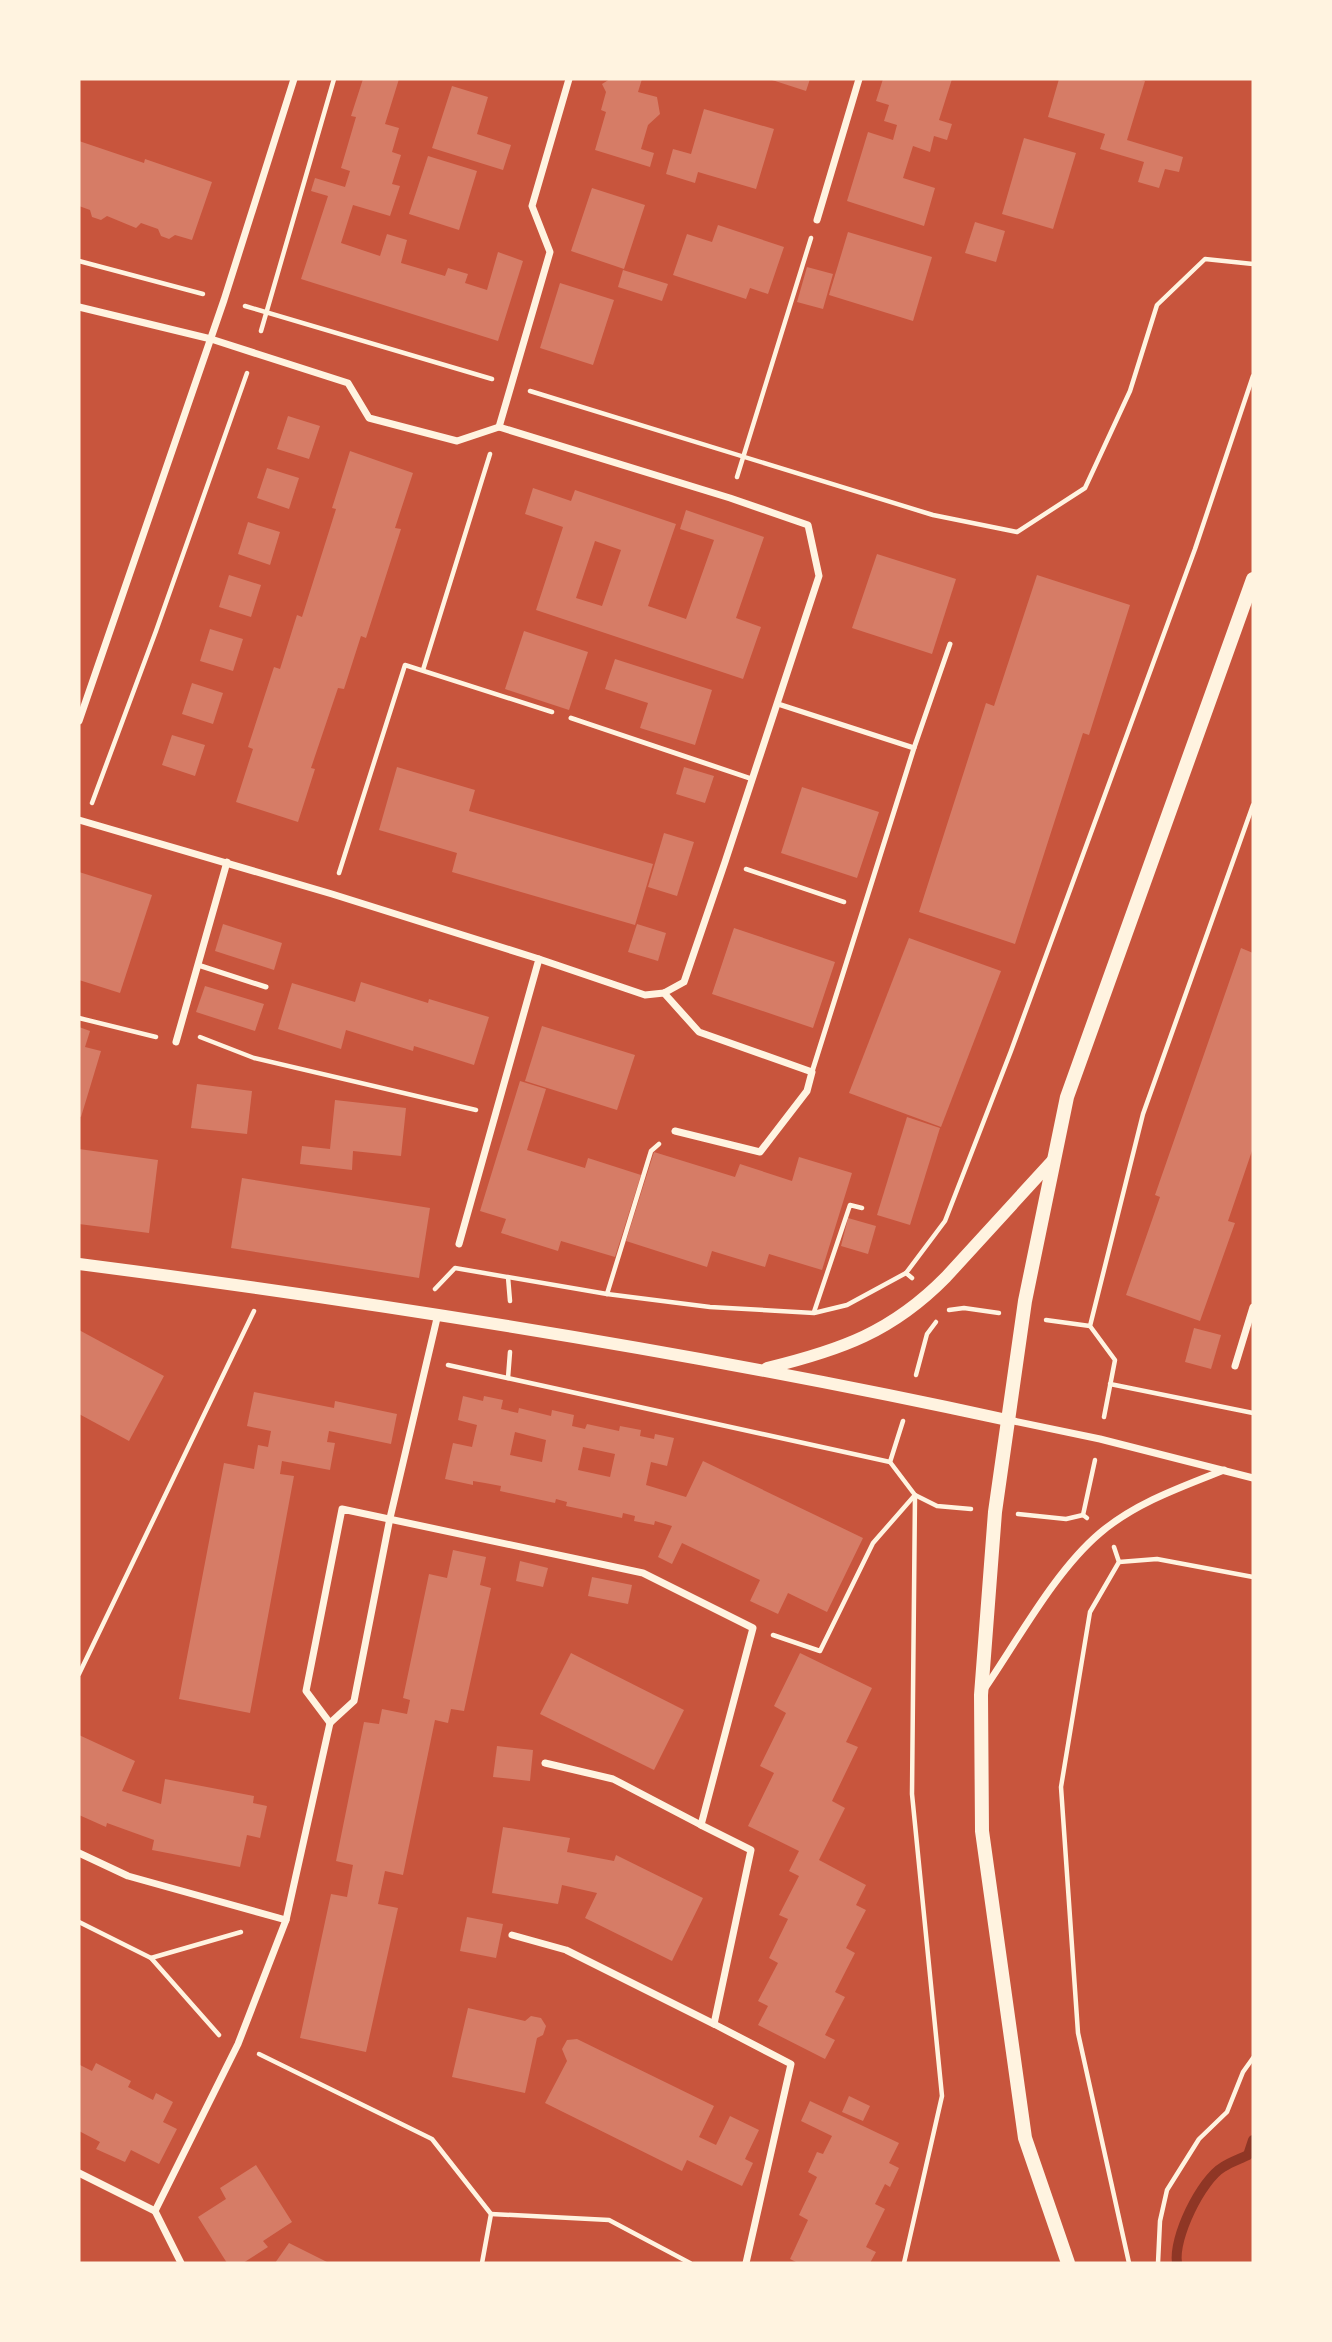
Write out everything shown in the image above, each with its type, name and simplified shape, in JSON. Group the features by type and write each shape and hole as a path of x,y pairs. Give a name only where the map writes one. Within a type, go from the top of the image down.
{"main road":[{"path":"1068,2263 1025,2138 982,1831 981,1695 993,1531 1025,1301 1067,1097 1253,579"}],"street":[{"path":"79,722 211,339 294,79"},
{"path":"499,427 550,252 532,206 569,79"},
{"path":"817,220 859,79"},
{"path":"79,307 211,339 348,383 369,418 457,441 499,427 730,498 808,525 819,576 684,982 664,993 645,995 332,894 82,821"},
{"path":"176,1042 227,862"},
{"path":"459,1244 539,959"},
{"path":"664,993 699,1032 812,1072 807,1091 760,1152 675,1131"},
{"path":"764,1369 854,1342 894,1322 928,1296 1053,1160"},
{"path":"79,1264 413,1310 764,1369 1101,1439 1253,1478"},
{"path":"1235,1366 1253,1307"},
{"path":"155,2211 238,2044 286,1920 330,1723 354,1701 390,1518 438,1314"},
{"path":"981,1695 1048,1594 1086,1546 1101,1532 1139,1507 1224,1470"},
{"path":"330,1723 306,1691 342,1508 643,1573 753,1628 701,1825"},
{"path":"545,1763 613,1779 751,1850 714,2024"},
{"path":"79,1853 128,1877 286,1920"},
{"path":"512,1935 566,1950 791,2064 746,2263"},
{"path":"79,2173 155,2211 181,2263"}],"lane":[{"path":"812,1072 914,748 950,644"},
{"path":"778,704 914,748"},
{"path":"571,718 752,779"},
{"path":"198,965 266,986"}],"path":[{"path":"82,821 156,631 255,352 334,79"},
{"path":"730,498 817,220"},
{"path":"933,515 1017,532 1085,488 1130,391 1157,305 1205,259 1253,264"},
{"path":"423,670 499,427"},
{"path":"332,894 405,665 571,718"},
{"path":"1129,2263 1078,2033 1061,1787 1090,1612 1119,1562 1115,1548 1083,1515 1101,1439 1115,1360 1090,1326 1143,1114 1253,805"},
{"path":"725,862 864,908"},
{"path":"79,1018 176,1042"},
{"path":"180,1028 254,1058 412,1093 495,1115"},
{"path":"607,1294 651,1151 675,1131"},
{"path":"814,1313 850,1205 862,1208"},
{"path":"413,1310 455,1268 607,1294 710,1307 814,1313 847,1305 906,1273"},
{"path":"79,1674 265,1288"},
{"path":"426,1360 890,1462"},
{"path":"1110,1384 1253,1413"},
{"path":"753,1628 820,1651 873,1543 915,1495"},
{"path":"1119,1562 1157,1559 1253,1577"},
{"path":"151,1958 286,1920"},
{"path":"79,1922 151,1958 219,2035 432,2139 491,2214 482,2263"},
{"path":"1157,2263 1160,2221 1167,2190 1199,2139 1227,2112 1243,2072 1253,2058"},
{"path":"491,2214 609,2220 690,2263"}],"building":[{"path":"363,79 399,79 385,124 399,128 392,152 401,155 392,184 400,186 390,216 353,205 341,243 380,256 387,234 407,240 401,263 445,276 448,268 468,274 465,283 487,290 498,252 523,261 498,341 301,279 328,196 311,191 315,178 345,187 350,171 341,168 356,117 351,116"},
{"path":"610,79 642,79 638,92 657,97 660,114 648,125 641,149 654,153 650,167 595,150 606,112 601,110 606,92 602,84"},
{"path":"769,79 810,79 806,91"},
{"path":"883,79 952,79 939,120 952,124 947,140 934,136 930,152 913,146 903,178 935,188 924,226 847,201 868,132 893,140 897,125 884,121 889,105 876,101"},
{"path":"1059,79 1145,81 1127,140 1183,157 1179,172 1165,169 1159,188 1138,182 1144,162 1100,149 1105,134 1048,117"},
{"path":"452,86 488,97 477,134 511,145 503,170 432,148"},
{"path":"704,109 774,129 756,189 698,172 695,183 666,174 673,149 691,154"},
{"path":"1024,138 1076,153 1053,229 1002,214"},
{"path":"79,141 144,163 145,159 212,182 192,240 175,235 169,239 161,236 158,229 141,223 136,228 107,216 101,220 92,217 90,210 79,206"},
{"path":"428,156 477,171 459,230 409,214"},
{"path":"592,188 645,205 624,269 571,251"},
{"path":"975,222 1005,231 996,262 965,253"},
{"path":"718,225 784,247 768,294 750,288 746,299 673,275 687,234 712,242"},
{"path":"848,232 932,257 913,321 829,295"},
{"path":"807,267 833,274 823,309 797,302"},
{"path":"623,270 668,284 662,301 618,287"},
{"path":"560,283 614,300 593,365 540,348"},
{"path":"288,416 320,426 309,459 277,449"},
{"path":"350,451 413,473 395,528 401,529 366,638 361,636 344,689 338,688 311,768 315,769 298,822 236,802 253,749 248,747 274,667 280,669 297,615 302,617 336,509 332,508"},
{"path":"267,468 299,478 289,509 257,498"},
{"path":"533,488 571,501 575,490 676,524 648,606 686,619 714,540 680,529 686,510 764,537 736,618 761,627 743,679 536,610 563,527 525,514","holes":["595,541 621,550 602,606 576,598"]},
{"path":"248,522 280,532 270,565 238,554"},
{"path":"877,554 956,579 932,654 852,628"},
{"path":"229,575 261,585 251,617 219,607"},
{"path":"1037,575 1130,605 1089,735 1083,733 1015,944 919,912 986,703 994,706"},
{"path":"210,629 243,639 233,671 200,661"},
{"path":"524,631 588,652 569,710 505,689"},
{"path":"615,659 712,690 695,745 640,728 648,703 605,689"},
{"path":"192,683 223,693 213,724 182,714"},
{"path":"172,735 205,745 195,776 162,765"},
{"path":"397,767 475,790 469,811 653,864 635,925 452,872 457,853 379,830"},
{"path":"684,767 714,776 705,803 676,794"},
{"path":"802,787 879,812 857,878 781,853"},
{"path":"664,833 694,842 677,896 648,887"},
{"path":"79,872 152,895 120,993 79,980"},
{"path":"223,924 282,943 274,970 215,951"},
{"path":"637,924 666,933 658,961 628,952"},
{"path":"734,928 835,962 813,1028 712,994"},
{"path":"909,938 1001,971 941,1127 849,1093"},
{"path":"1241,948 1253,953 1253,1148 1228,1221 1235,1223 1200,1321 1126,1295 1160,1197 1155,1195"},
{"path":"361,982 428,1003 429,999 489,1017 474,1065 414,1046 413,1051 346,1030 341,1049 278,1029 292,983 355,1002"},
{"path":"205,986 264,1004 255,1031 196,1012"},
{"path":"542,1026 635,1055 617,1110 525,1081"},
{"path":"79,1027 90,1031 85,1047 101,1051 81,1117 79,1116"},
{"path":"520,1081 546,1089 527,1150 585,1168 588,1158 641,1175 615,1257 561,1241 558,1251 501,1233 506,1219 480,1211"},
{"path":"197,1084 252,1091 247,1134 191,1128"},
{"path":"335,1100 406,1108 401,1156 353,1151 352,1170 300,1164 302,1146 330,1149"},
{"path":"907,1117 940,1128 910,1225 877,1215"},
{"path":"79,1149 158,1160 149,1233 79,1224"},
{"path":"654,1152 735,1177 740,1164 792,1181 799,1157 852,1173 822,1270 769,1254 765,1267 712,1251 707,1267 626,1241"},
{"path":"242,1178 430,1208 419,1278 231,1248"},
{"path":"848,1218 876,1226 868,1254 841,1246"},
{"path":"1194,1328 1221,1335 1211,1369 1185,1362"},
{"path":"79,1330 164,1376 129,1441 79,1414"},
{"path":"254,1392 334,1408 335,1401 397,1414 391,1444 329,1431 327,1442 335,1443 330,1470 282,1461 280,1474 294,1476 250,1713 179,1699 224,1463 254,1469 258,1445 268,1447 271,1431 247,1426"},
{"path":"463,1396 483,1401 484,1396 503,1400 501,1409 518,1413 519,1408 551,1416 552,1410 574,1415 572,1426 585,1429 587,1424 619,1431 620,1426 641,1430 640,1436 654,1439 655,1434 674,1438 667,1466 651,1462 646,1485 686,1497 703,1461 863,1538 827,1612 788,1593 778,1614 750,1601 760,1580 682,1543 672,1564 658,1557 672,1526 655,1521 654,1525 634,1521 635,1516 623,1513 622,1518 566,1506 567,1502 556,1499 555,1503 500,1491 501,1486 473,1481 473,1485 445,1479 453,1443 472,1447 477,1425 458,1420","holes":["515,1432 546,1440 542,1462 510,1455","583,1447 615,1454 610,1477 578,1470"]},
{"path":"453,1550 486,1557 480,1585 491,1588 464,1711 451,1709 448,1723 435,1720 403,1875 385,1871 378,1904 398,1908 366,2052 300,2038 331,1894 347,1897 353,1865 336,1861 364,1722 379,1724 382,1709 407,1714 410,1700 403,1698 429,1574 447,1578"},
{"path":"520,1561 548,1568 543,1587 516,1581"},
{"path":"592,1577 632,1585 628,1604 588,1596"},
{"path":"571,1653 684,1710 654,1770 540,1714"},
{"path":"800,1653 872,1688 846,1742 858,1747 832,1801 845,1808 819,1860 866,1885 856,1905 866,1910 846,1948 855,1953 835,1992 845,1997 825,2035 835,2040 825,2059 758,2025 768,2006 758,2001 778,1963 769,1958 788,1919 779,1915 799,1876 789,1871 799,1851 748,1826 774,1773 760,1766 786,1713 774,1706"},
{"path":"79,1735 135,1761 122,1791 161,1804 165,1779 254,1796 253,1803 267,1806 260,1838 247,1835 240,1867 152,1850 154,1840 107,1823 106,1827 79,1815"},
{"path":"497,1746 533,1750 530,1781 493,1777"},
{"path":"503,1827 570,1838 567,1852 614,1861 616,1855 703,1898 672,1961 585,1918 597,1893 562,1885 558,1904 492,1893"},
{"path":"467,1917 503,1924 496,1958 460,1951"},
{"path":"468,2008 525,2021 531,2016 541,2018 546,2026 543,2035 537,2038 525,2093 452,2077"},
{"path":"577,2039 714,2106 699,2137 716,2145 730,2116 759,2130 745,2159 753,2163 742,2186 687,2160 682,2171 545,2103 567,2061 562,2049 567,2040"},
{"path":"96,2063 131,2081 128,2087 153,2100 156,2093 173,2102 163,2122 177,2129 159,2164 131,2150 125,2162 96,2149 100,2142 79,2131 79,2067 80,2065 92,2071"},
{"path":"849,2096 870,2106 863,2121 842,2112"},
{"path":"810,2101 899,2143 889,2163 899,2168 890,2187 885,2184 875,2204 885,2209 866,2247 876,2252 870,2263 798,2263 790,2259 808,2220 799,2215 817,2177 808,2172 817,2152 823,2154 832,2136 801,2121"},
{"path":"256,2165 292,2222 263,2241 268,2247 243,2263 227,2263 198,2217 226,2199 220,2188"},
{"path":"289,2243 329,2263 275,2263"}],"waterway":[{"path":"1177,2263 1179,2239 1198,2196 1215,2174 1226,2165 1248,2155 1253,2140"}]}
